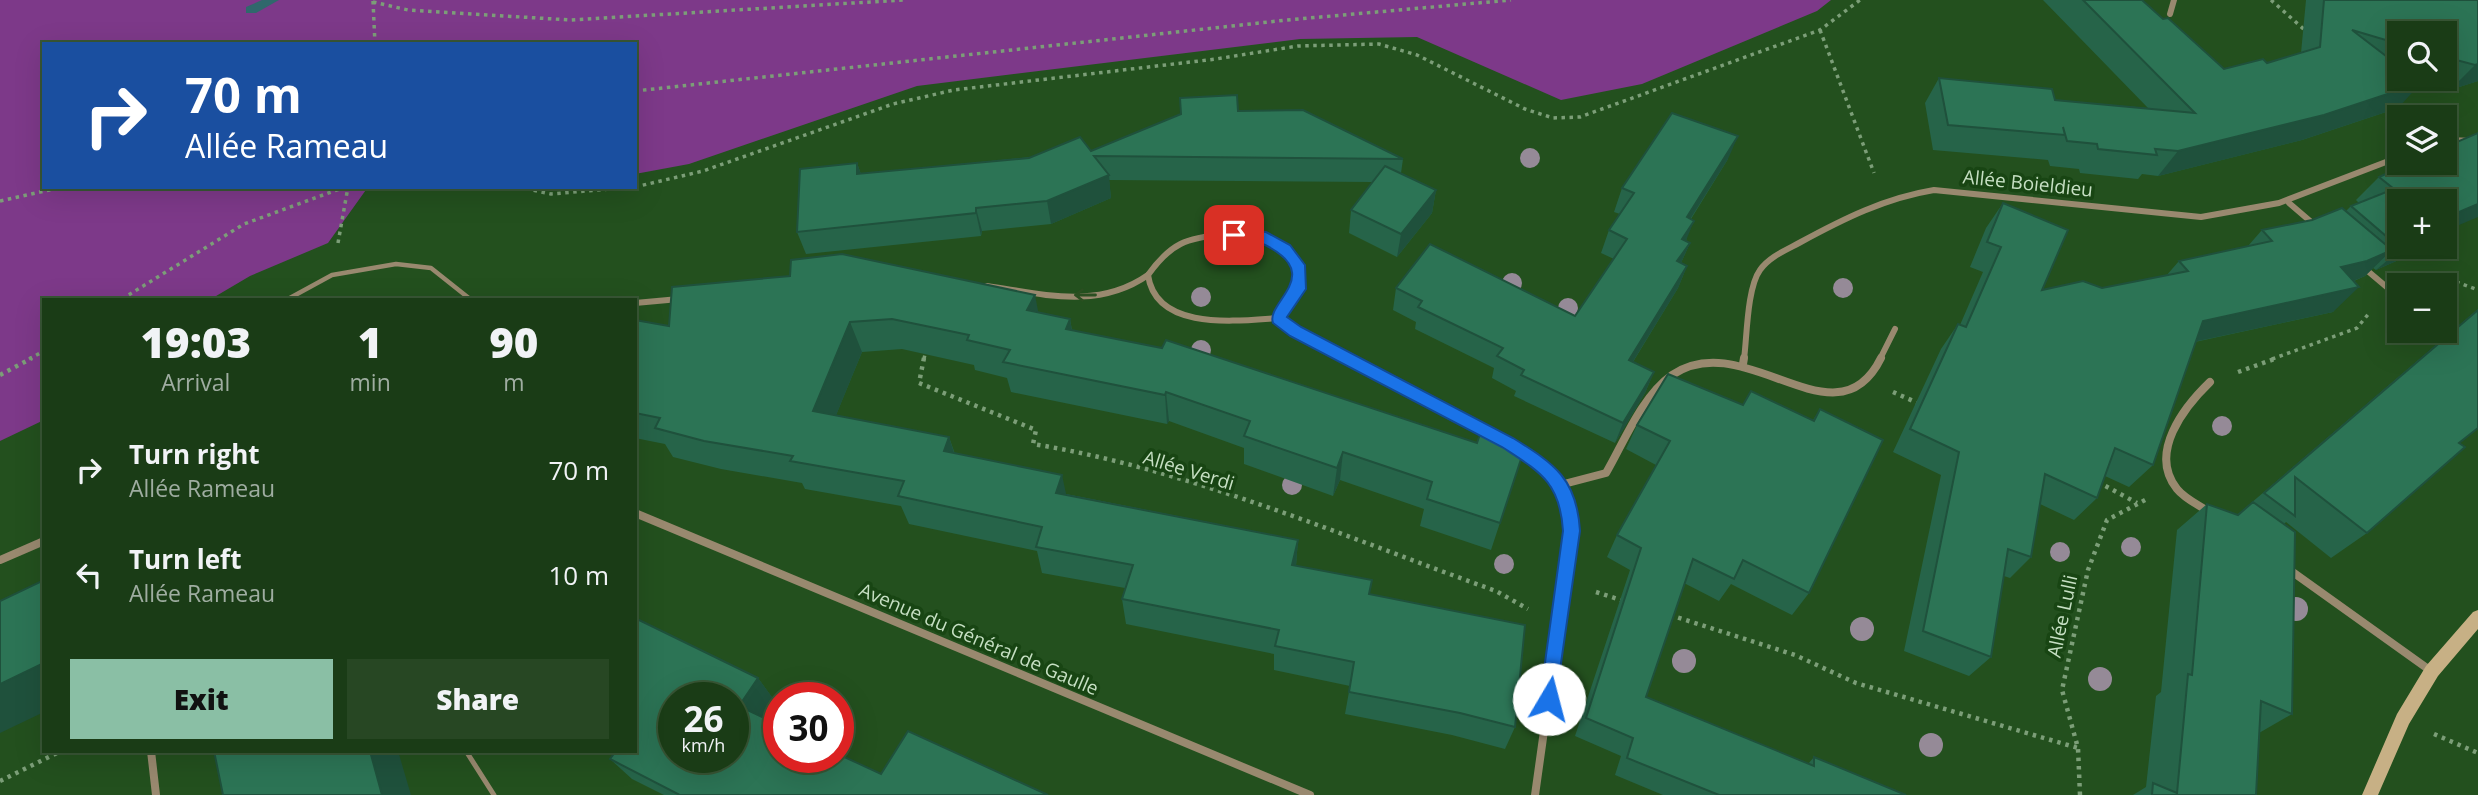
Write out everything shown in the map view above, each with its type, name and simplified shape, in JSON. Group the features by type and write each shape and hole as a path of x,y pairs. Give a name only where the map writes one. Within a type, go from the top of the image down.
{"street":[{"path":"2170,14 2174,0"},
{"path":"2457,140 2478,141"},
{"name":"Allée Boieldieu","path":"1743,365 1754,281 1760,269 1773,257 1884,199 1906,192 1934,190 2201,217 2241,214 2289,203 2387,162"},
{"path":"2289,203 2329,237"},
{"path":"981,285 1086,297 1110,294 1148,275 1158,258 1175,246 1197,238 1261,236 1285,249 1299,269 1298,289 1278,318"},
{"path":"2359,263 2387,287"},
{"path":"1148,275 1150,293 1165,309 1185,314 1238,319 1278,318 1296,331 1507,442 1541,464 1560,485 1570,504 1572,531 1535,795"},
{"path":"637,303 688,298"},
{"path":"1560,485 1606,473 1658,388 1672,375 1693,367 1743,365 1818,392 1854,389 1867,380 1895,329"},
{"path":"2210,382 2188,402 2173,430 2166,460 2175,487 2217,518"},
{"name":"Avenue du Général de Gaulle","path":"637,514 1310,795"},
{"path":"0,560 42,542"},
{"path":"2282,564 2432,671"},
{"path":"2370,795 2403,719 2432,671 2478,617"},
{"path":"151,753 156,795"}],"lane":[{"path":"290,298 332,275 396,264 430,268 469,298"},
{"path":"467,753 494,795"}],"path":[{"path":"375,42 373,1 408,10 570,20 903,0"},
{"path":"637,90 1287,20 1511,0"},
{"path":"637,186 703,171 892,104 954,90 1216,59 1298,46 1379,44 1417,55 1525,108 1553,118 1580,117 1819,30 1860,0"},
{"path":"2272,0 2312,36"},
{"path":"1819,30 1884,199"},
{"path":"2382,99 2389,105"},
{"path":"0,201 54,189"},
{"path":"124,298 244,224 341,189"},
{"path":"332,275 347,189"},
{"path":"527,189 551,194 610,189"},
{"path":"2457,283 2478,290"},
{"path":"2210,382 2357,328 2387,291"},
{"name":"Allée Verdi","path":"927,343 919,383 1036,430 1033,444 1082,452 1217,492 1496,592 1559,627"},
{"path":"0,375 42,352"},
{"path":"1867,380 1930,408"},
{"path":"2094,480 2137,503"},
{"name":"Allée Lulli","path":"2080,795 2078,748 2062,690 2088,570 2107,520 2137,503 2175,487"},
{"path":"1565,582 1629,603"},
{"path":"1667,615 1795,655 1856,683 2078,748"},
{"path":"2403,719 2478,753"},
{"path":"0,781 57,753"}],"shaded area":[{"path":"0,0 1831,0 1817,11 1642,84 1561,100 1417,37 1300,39 917,86 689,164 637,174 637,42 42,42 42,189 367,189 328,243 250,276 213,298 42,298 42,421 0,441"}],"building":[{"path":"2083,0 2142,0 2163,19 2168,18 2224,69 2263,59 2267,63 2320,47 2324,0 2478,0 2478,64 2457,60 2457,21 2387,21 2387,40 2352,30 2387,57 2387,91 2397,91 2324,115 2178,151 2155,149 2157,155 2098,149 2097,144 2067,141 2063,127 2065,135 1948,125 1939,78 2052,89 2055,100 2195,113"},
{"path":"1237,95 1238,111 1303,110 1403,159 1094,156 1109,175 1047,201 976,208 976,213 797,232 800,169 857,163 857,174 1029,158 1080,137 1091,151 1181,114 1180,98"},
{"path":"1672,113 1738,136 1687,217 1694,221 1682,239 1690,243 1677,261 1687,266 1629,360 1654,372 1623,423 1521,375 1524,370 1497,356 1503,348 1418,307 1422,301 1396,288 1430,244 1575,316 1627,239 1609,230 1634,193 1622,188"},
{"path":"2478,133 2478,204 2457,213 2457,189 2394,189 2379,177 2387,173 2457,175 2457,142"},
{"path":"1385,166 1436,190 1401,234 1351,210"},
{"path":"2387,192 2387,237 2351,206"},
{"path":"2003,203 2068,230 2042,290 2083,281 2102,288 2188,271 2179,261 2272,241 2262,230 2312,220 2342,208 2387,246 2387,252 2367,261 2341,267 2359,287 2203,321 2153,465 2115,448 2097,498 2045,474 2031,557 2008,549 1991,657 1923,631 1959,452 1910,429 1958,324 1966,327 2001,247 1987,242"},
{"path":"842,254 1035,295 1027,310 1070,319 1066,329 1162,348 1166,340 1477,443 1480,434 1524,450 1500,523 1427,499 1432,482 1343,452 1337,468 1244,436 1250,421 1166,392 1165,395 1003,362 1010,350 967,340 969,335 892,319 850,322 813,411 949,437 944,451 1062,475 1056,493 1298,540 1292,565 1372,580 1369,594 1525,625 1515,727 1460,713 1349,692 1354,662 1275,646 1279,630 1122,599 1133,565 1036,547 1042,527 898,496 904,481 790,461 793,456 704,441 655,428 660,418 637,413 637,320 669,326 672,287 790,276 791,260"},
{"path":"2478,310 2478,428 2459,443 2465,447 2367,533 2295,477 2295,516 2264,493 2439,343 2457,343 2457,328"},
{"path":"1668,374 1743,405 1751,391 1814,421 1820,409 1883,440 1809,593 1743,560 1734,579 1693,559 1646,697 1814,766 1814,757 1906,795 1719,795 1627,758 1633,738 1586,718 1641,548 1617,535 1670,441 1637,425"},
{"path":"2253,502 2295,532 2292,714 2261,701 2256,795 2152,795 2153,783 2177,793 2188,674 2192,675 2207,504 2238,515"},
{"path":"42,581 42,664 0,684 0,601"},
{"path":"637,619 758,678 749,691 749,682 658,682 658,773 749,773 749,711 763,717 763,773 854,773 854,761 881,774 908,731 1048,795 677,795 610,759 614,753 637,753"},
{"path":"214,753 371,753 382,795 223,795"}],"waterway":[{"path":"251,10 273,0"}],"route":[{"path":"1234,235 1261,236 1285,249 1299,269 1298,289 1278,318 1296,331 1507,442 1541,464 1560,485 1570,504 1572,531 1549,699"}]}
